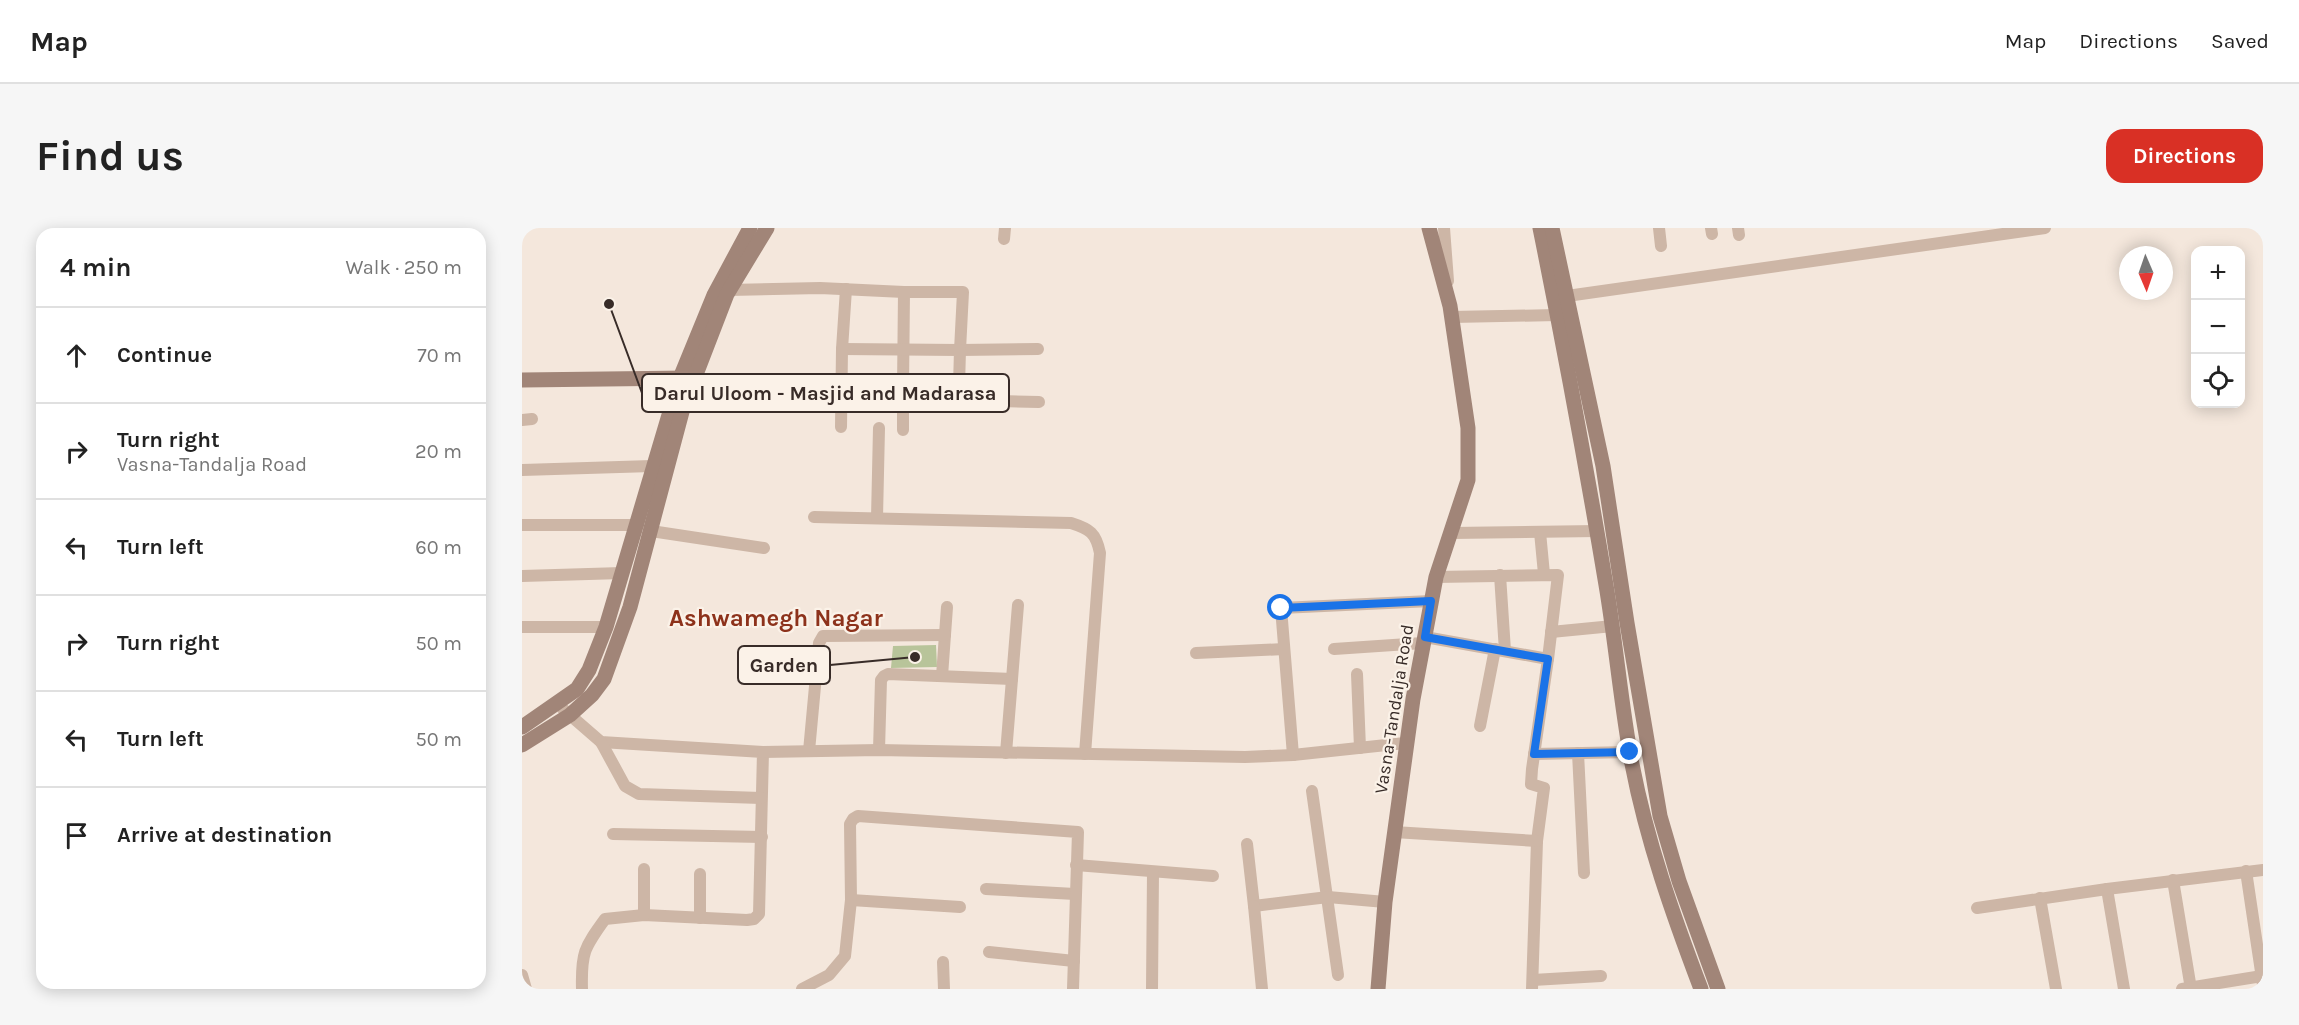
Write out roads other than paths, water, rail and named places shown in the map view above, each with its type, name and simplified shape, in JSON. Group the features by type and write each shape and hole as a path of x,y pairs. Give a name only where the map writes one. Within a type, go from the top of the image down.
{"street":[{"path":"522,746 570,714 592,695 608,670 630,607 652,466 687,378 714,296 750,228"},
{"path":"522,727 577,689 589,670 606,627 622,573 644,528 681,415 687,378 729,290 767,228"},
{"name":"Vasna-Tandalja Road","path":"1378,989 1385,902 1394,832 1406,742 1424,640 1436,578 1468,480 1468,429 1451,312 1429,228"},
{"path":"1444,228 1451,312 1557,315"},
{"path":"1540,228 1580,426 1613,626 1630,752 1649,838 1671,910 1701,989"},
{"path":"1552,228 1603,466 1660,816 1679,881 1718,989"},
{"path":"1659,228 1661,246"},
{"path":"1567,296 1996,231 2045,228"},
{"path":"729,290 846,289 963,292 959,386 963,400 1039,402"},
{"path":"841,427 842,349 846,289"},
{"path":"903,430 904,292"},
{"path":"842,349 1038,349"},
{"path":"522,380 687,378"},
{"path":"842,389 959,386"},
{"path":"877,518 879,428"},
{"path":"522,470 652,466"},
{"path":"814,517 1071,523 1086,527 1095,536 1100,553 1085,754"},
{"path":"522,525 644,528 764,548"},
{"path":"1452,533 1597,531"},
{"path":"1540,532 1544,574"},
{"path":"522,576 622,573"},
{"path":"1480,726 1500,650 1500,575"},
{"path":"1436,578 1558,575 1531,784 1544,788 1537,841 1532,984 1601,976"},
{"path":"1293,755 1281,608 1431,601"},
{"path":"1006,753 1018,605"},
{"path":"942,676 947,607"},
{"path":"1551,633 1613,626"},
{"path":"522,627 606,627"},
{"path":"809,751 820,639 828,635 945,635"},
{"path":"1334,649 1424,640 1548,659"},
{"path":"1196,652 1284,649"},
{"path":"1357,674 1360,748"},
{"path":"879,750 881,680 884,676 1012,679"},
{"path":"557,704 601,742 625,786 639,794 761,798"},
{"path":"601,742 763,752 879,750 1203,758 1293,755 1406,742"},
{"path":"582,989 583,956 587,944 605,919 644,915 747,920 754,919 759,914 763,752"},
{"path":"1534,754 1630,752"},
{"path":"1578,753 1584,873"},
{"path":"1312,790 1338,975"},
{"path":"802,989 829,975 845,956 851,900 850,824 858,816 1078,832 1073,989"},
{"path":"1394,832 1537,841"},
{"path":"613,834 762,837"},
{"path":"1246,844 1262,989"},
{"path":"1076,866 1213,876"},
{"path":"644,868 644,915"},
{"path":"1977,908 2107,888 2263,870"},
{"path":"2173,880 2188,989 2262,981 2246,871"},
{"path":"1152,989 1153,872"},
{"path":"699,874 700,918"},
{"path":"2107,888 2124,989"},
{"path":"986,889 1075,894"},
{"path":"1254,906 1328,897 1385,902"},
{"path":"2040,898 2056,989"},
{"path":"851,900 960,907"},
{"path":"989,952 1074,961"},
{"path":"944,962 944,989"},
{"path":"522,975 526,989"}],"place":[{"name":"Darul Uloom - Masjid and Madarasa","path":"609,304"},
{"name":"Garden","path":"915,657"}],"district":[{"name":"Ashwamegh Nagar","path":"776,618"}]}
